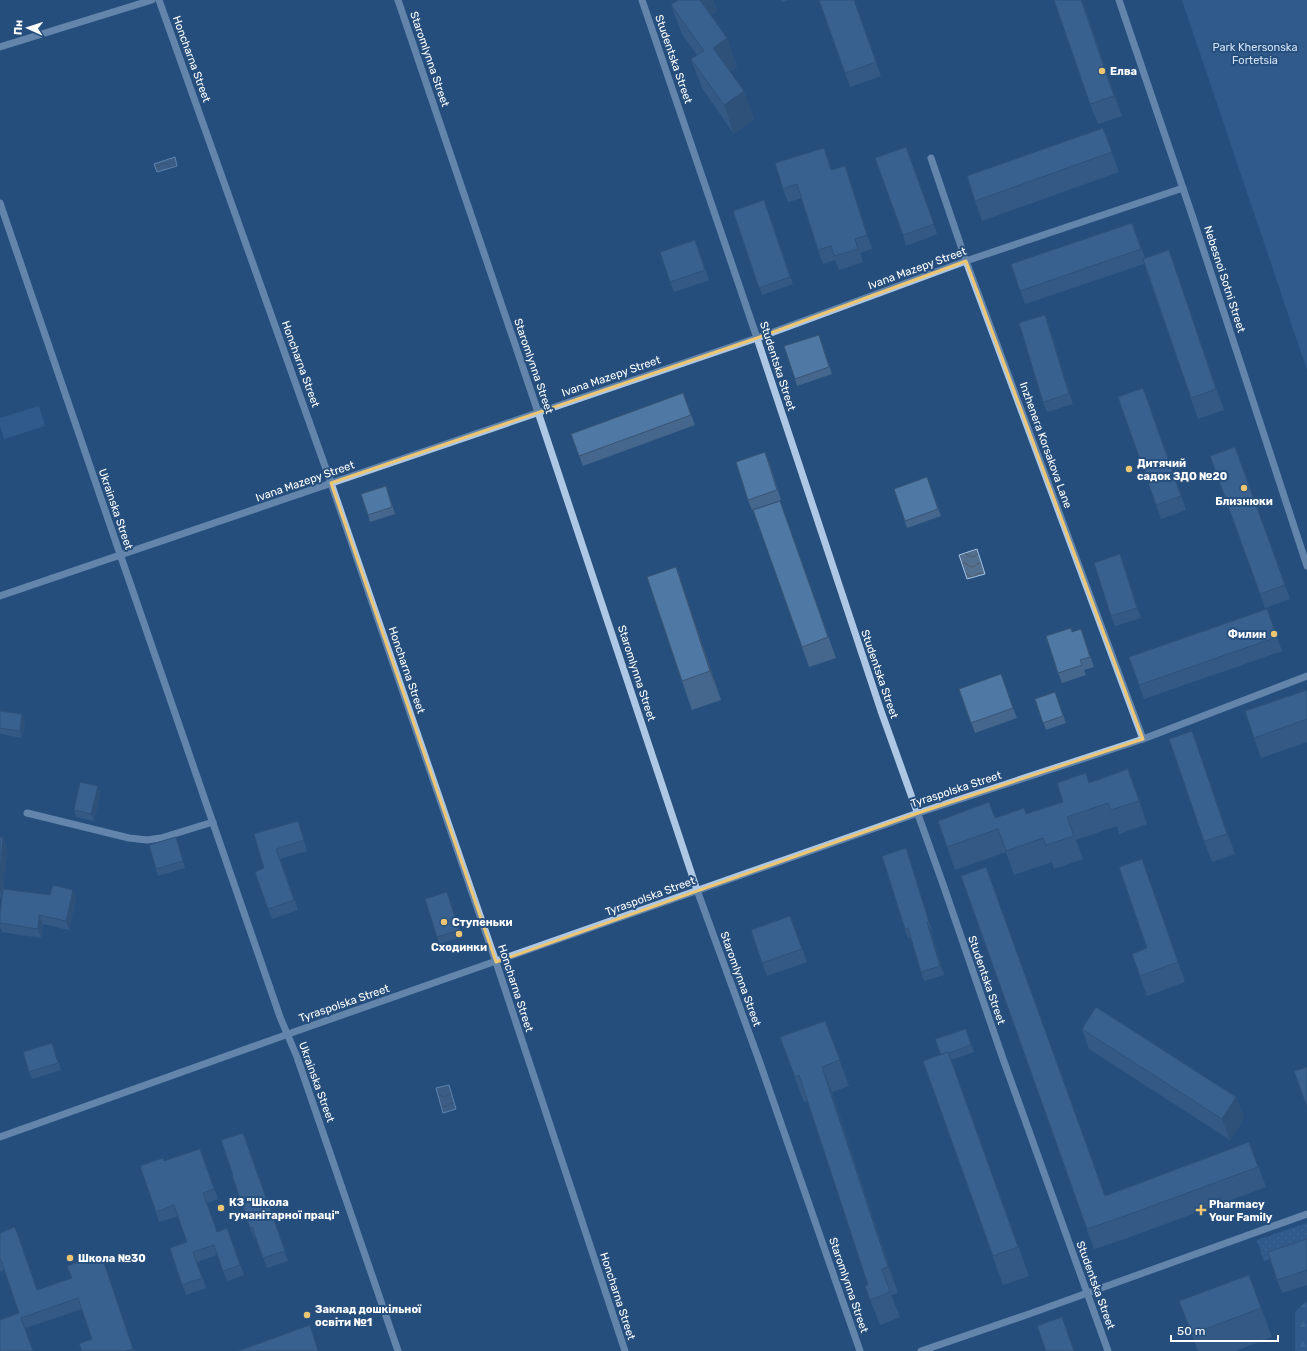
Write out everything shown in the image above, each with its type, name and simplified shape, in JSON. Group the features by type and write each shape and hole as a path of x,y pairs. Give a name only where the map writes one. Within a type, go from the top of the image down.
{"street":[{"path":"0,47 152,0"},
{"name":"Honcharna Street","path":"159,0 332,483 496,962 625,1351"},
{"name":"Staromlynna Street","path":"398,0 538,412 697,890 760,1063 860,1351"},
{"name":"Studentska Street","path":"642,0 758,338 878,703 918,813 1002,1056 1108,1351"},
{"name":"Nebesnoi Sotni Street","path":"1120,0 1307,566"},
{"name":"Inzhenera Korsakova Lane","path":"931,158 966,261 1143,739"},
{"name":"Ivana Mazepy Street","path":"0,596 758,338 966,261 1183,188"},
{"name":"Ukrainska Street","path":"0,202 280,1017 297,1057 398,1351"},
{"name":"Tyraspolska Street","path":"0,1137 918,813 1143,739 1307,676"},
{"path":"27,813 129,838 147,840 161,838 213,822"},
{"path":"921,1351 1029,1314 1307,1214"}],"highlighted area":[{"path":"966,261 1143,739 918,813 496,962 331,483 757,338"}],"green space":[{"name":"Park Khersonska Fortetsia","path":"1182,0 1307,0 1307,370"},
{"path":"39,406 45,426 4,439 0,426 0,418"},
{"path":"1307,1223 1307,1247 1264,1261 1257,1240"},
{"path":"1307,1301 1307,1351 1295,1351 1295,1312"}],"water":[{"path":"175,157 177,166 157,172 154,164"},
{"path":"977,549 985,574 967,579 959,555"},
{"path":"449,1085 456,1109 443,1113 436,1088"}],"building":[{"path":"678,0 700,0 727,38 713,48 744,91 724,105 691,59 704,51 671,5"},
{"path":"819,0 854,0 876,62 845,73"},
{"path":"1054,0 1081,0 1114,96 1090,104"},
{"path":"1103,128 1112,152 975,201 967,176"},
{"path":"906,147 934,224 903,235 875,158"},
{"path":"824,148 831,170 845,166 867,235 855,239 858,249 834,256 831,246 818,250 797,184 783,189 775,163"},
{"path":"764,200 790,277 759,288 733,211"},
{"path":"1132,223 1141,249 1020,291 1011,264"},
{"path":"695,240 705,270 670,282 660,252"},
{"path":"1169,250 1216,389 1191,398 1143,259"},
{"path":"1045,315 1069,394 1043,402 1019,323"},
{"path":"819,335 829,367 795,379 784,346"},
{"path":"1143,388 1181,496 1156,505 1118,397"},
{"path":"683,393 691,415 579,456 571,434"},
{"path":"1235,447 1285,585 1260,594 1210,456"},
{"path":"765,452 777,490 748,500 736,462"},
{"path":"927,477 938,509 905,521 894,489"},
{"path":"386,486 392,507 368,515 361,494"},
{"path":"780,501 828,637 802,647 753,510"},
{"path":"1120,554 1137,608 1111,616 1094,563"},
{"path":"676,567 710,671 682,681 647,577"},
{"path":"1267,609 1277,637 1139,685 1129,657"},
{"path":"1071,628 1072,632 1081,629 1090,657 1080,660 1082,665 1058,673 1046,636"},
{"path":"1001,674 1013,708 971,723 959,689"},
{"path":"1307,690 1307,719 1254,738 1245,711"},
{"path":"1055,692 1063,716 1043,723 1035,699"},
{"path":"0,711 22,714 20,731 0,728"},
{"path":"1192,731 1227,834 1204,841 1169,739"},
{"path":"1128,769 1139,801 1111,810 1108,803 1067,817 1074,836 1046,845 1043,838 1006,851 998,829 947,847 938,821 989,802 995,818 1024,808 1026,814 1063,802 1057,783 1086,773 1089,783"},
{"path":"80,782 98,786 91,814 74,810"},
{"path":"298,821 304,840 276,849 294,900 268,909 255,872 264,868 254,834"},
{"path":"0,837 3,837 0,873"},
{"path":"176,837 183,861 156,869 149,845"},
{"path":"906,848 929,922 927,922 940,966 921,972 908,928 905,929 882,856"},
{"path":"1142,859 1178,962 1140,976 1132,954 1147,948 1119,867"},
{"path":"986,867 1105,1196 1249,1142 1258,1167 1087,1229 961,876"},
{"path":"53,885 73,890 66,921 39,915 38,929 0,923 3,889 50,895"},
{"name":"Ступеньки","path":"447,892 459,930 437,937 425,899"},
{"path":"790,916 802,949 762,963 751,930"},
{"path":"1096,1007 1236,1097 1222,1119 1082,1029"},
{"path":"825,1021 840,1060 822,1067 888,1267 882,1269 890,1292 870,1300 865,1286 868,1285 799,1075 795,1077 780,1037"},
{"path":"966,1029 971,1045 941,1055 935,1039"},
{"path":"52,1043 58,1063 29,1072 23,1052"},
{"path":"948,1052 1018,1247 993,1256 923,1061"},
{"path":"1307,1067 1307,1107 1294,1071"},
{"path":"243,1133 285,1251 263,1258 252,1227 250,1228 221,1140"},
{"path":"200,1149 214,1189 203,1193 217,1232 227,1228 240,1265 223,1271 214,1245 193,1252 202,1278 182,1285 170,1248 187,1242 174,1205 156,1212 140,1166 163,1158 164,1161"},
{"path":"15,1227 37,1290 72,1278 67,1266 101,1254 133,1349 126,1351 82,1351 79,1344 92,1339 78,1298 21,1318 33,1351 0,1351 0,1320 19,1313 0,1260 0,1233"},
{"path":"1307,1239 1307,1270 1277,1280 1268,1252"},
{"path":"1249,1275 1261,1308 1192,1334 1179,1301"},
{"path":"1062,1317 1074,1351 1046,1351 1037,1326"},
{"path":"310,1325 318,1351 238,1351"}],"place":[{"name":"Елва","path":"1102,71"},
{"name":"Дитячий садок ЗДО №20","path":"1129,469"},
{"name":"Близнюки","path":"1244,488"},
{"name":"Филин","path":"1274,634"},
{"name":"Ступеньки","path":"444,922"},
{"name":"Сходинки","path":"459,934"},
{"name":"КЗ \"Школа гуманітарної праці\"","path":"221,1208"},
{"name":"Pharmacy Your Family","path":"1201,1210"},
{"name":"Школа №30","path":"70,1258"},
{"name":"Заклад дошкільної освіти №1","path":"307,1315"}]}
